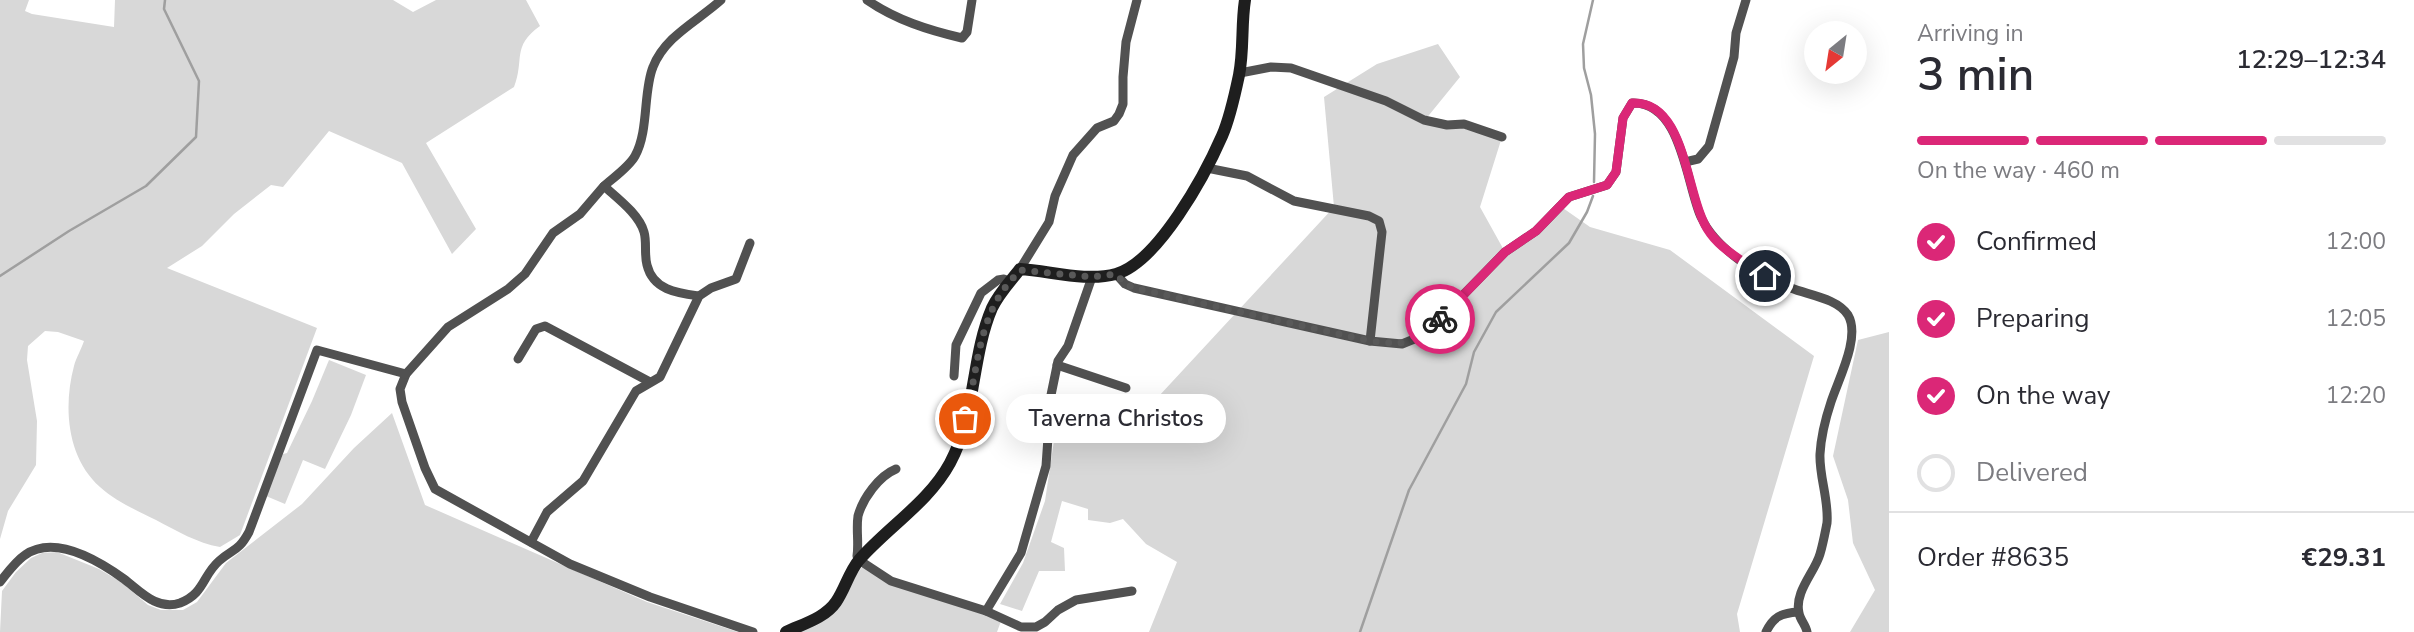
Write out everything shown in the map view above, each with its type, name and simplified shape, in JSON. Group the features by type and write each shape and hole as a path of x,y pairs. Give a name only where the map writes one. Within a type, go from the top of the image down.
{"street":[{"path":"721,0 704,16 683,29 659,55 652,69 645,123 635,157 604,186 580,214 553,233 525,274 509,289 448,327 406,374 400,389 425,468 435,489 570,564 650,597 753,632"},
{"path":"867,0 906,22 962,38 967,32 972,0"},
{"path":"786,632 829,609 859,560 915,506 951,461 972,394 984,333 998,298 1020,270 1049,222 1055,196 1073,155 1097,128 1114,121 1119,114 1123,104 1126,42 1137,0"},
{"path":"1020,270 1092,277 1116,274 1128,269 1151,249 1179,215 1223,134 1240,73 1241,23 1245,0"},
{"path":"1685,162 1698,159 1709,146 1734,58 1736,33 1746,0"},
{"path":"1240,73 1291,68 1385,101 1424,120 1447,125 1464,124 1502,137"},
{"path":"1116,274 1125,284 1134,288 1370,341 1402,344 1424,335 1505,252 1536,231 1569,197 1607,185 1616,172 1623,118 1632,103 1639,102 1653,107 1664,117 1685,162 1700,216 1709,232 1724,247 1765,276 1836,305 1847,314 1851,325 1850,349 1830,405 1820,455 1827,520 1820,556 1802,588 1798,612 1807,632"},
{"path":"1206,168 1247,176 1294,201 1369,216 1379,221 1382,232 1370,341"},
{"path":"604,186 622,202 644,231 647,266 658,285 675,293 699,296"},
{"path":"531,542 547,513 583,481 636,391 660,377 699,296 711,288 736,279 750,243"},
{"path":"986,611 1021,554 1046,466 1051,395 1057,365 1068,345 1092,277"},
{"path":"954,376 957,345 981,293 998,280 1010,282"},
{"path":"519,359 536,329 545,326 650,382"},
{"path":"0,582 26,554 38,549 61,548 103,565 152,600 164,605 177,604 195,596 219,562 241,546 248,532 317,350 406,374"},
{"path":"1057,365 1126,388"},
{"path":"896,469 881,478 858,518 859,560 891,581 986,611 1027,628 1045,622 1058,610 1076,600 1132,591"},
{"path":"1766,632 1771,621 1783,612 1798,612"}],"shaded area":[{"path":"0,0 29,0 25,11 32,14 114,27 115,0 393,0 413,12 436,0 526,0 540,26 525,40 522,47 514,87 426,143 476,229 452,254 402,163 329,131 283,187 271,185 234,214 202,246 167,268 317,328 240,535 220,547 187,536 127,505 106,492 89,475 74,447 69,415 71,382 84,341 58,332 45,331 28,346 27,360 37,421 36,465 8,511 0,539"},
{"path":"1438,44 1460,77 1425,120 1502,137 1480,207 1505,252 1560,206 1590,227 1670,250 1814,356 1737,614 1740,632 1149,632 1177,562 1146,544 1123,519 1110,523 1088,520 1088,509 1062,501 1051,542 1064,548 1065,571 1039,571 1022,611 1000,604 1023,563 1045,501 1061,394 1141,431 1146,410 1334,207 1324,97 1377,64"},
{"path":"1889,332 1889,632 1850,632 1875,590 1853,543 1848,500 1833,456 1858,340"},
{"path":"329,360 366,375 351,415 325,469 303,460 285,504 266,496 283,454 287,453"},
{"path":"392,413 425,505 647,602 738,632 0,632 2,591 16,572 31,558 42,553 57,552 99,569 121,582 148,605 161,610 183,610 197,602 226,563 302,504 354,448"},
{"path":"863,566 1001,621 997,632 797,632 818,622"}],"waterway":[{"path":"0,276 146,186 196,137 199,81 164,9 165,0"},
{"path":"1593,0 1583,44 1584,68 1591,95 1595,134 1594,182"},
{"path":"1360,632 1409,490 1466,384 1474,352 1496,312 1569,243 1593,196"}],"way so far":[{"path":"965,419 992,309 1004,288 1020,270 1092,277 1116,274 1118,279 1134,288 1370,341 1402,344 1424,335 1440,319"}],"place":[{"name":"Taverna Christos","path":"965,419"}],"route":[{"path":"1440,319 1505,252 1536,231 1569,197 1607,185 1616,172 1626,109 1632,103 1639,102 1653,107 1671,128 1685,162 1700,216 1709,232 1724,247 1765,276"}]}
